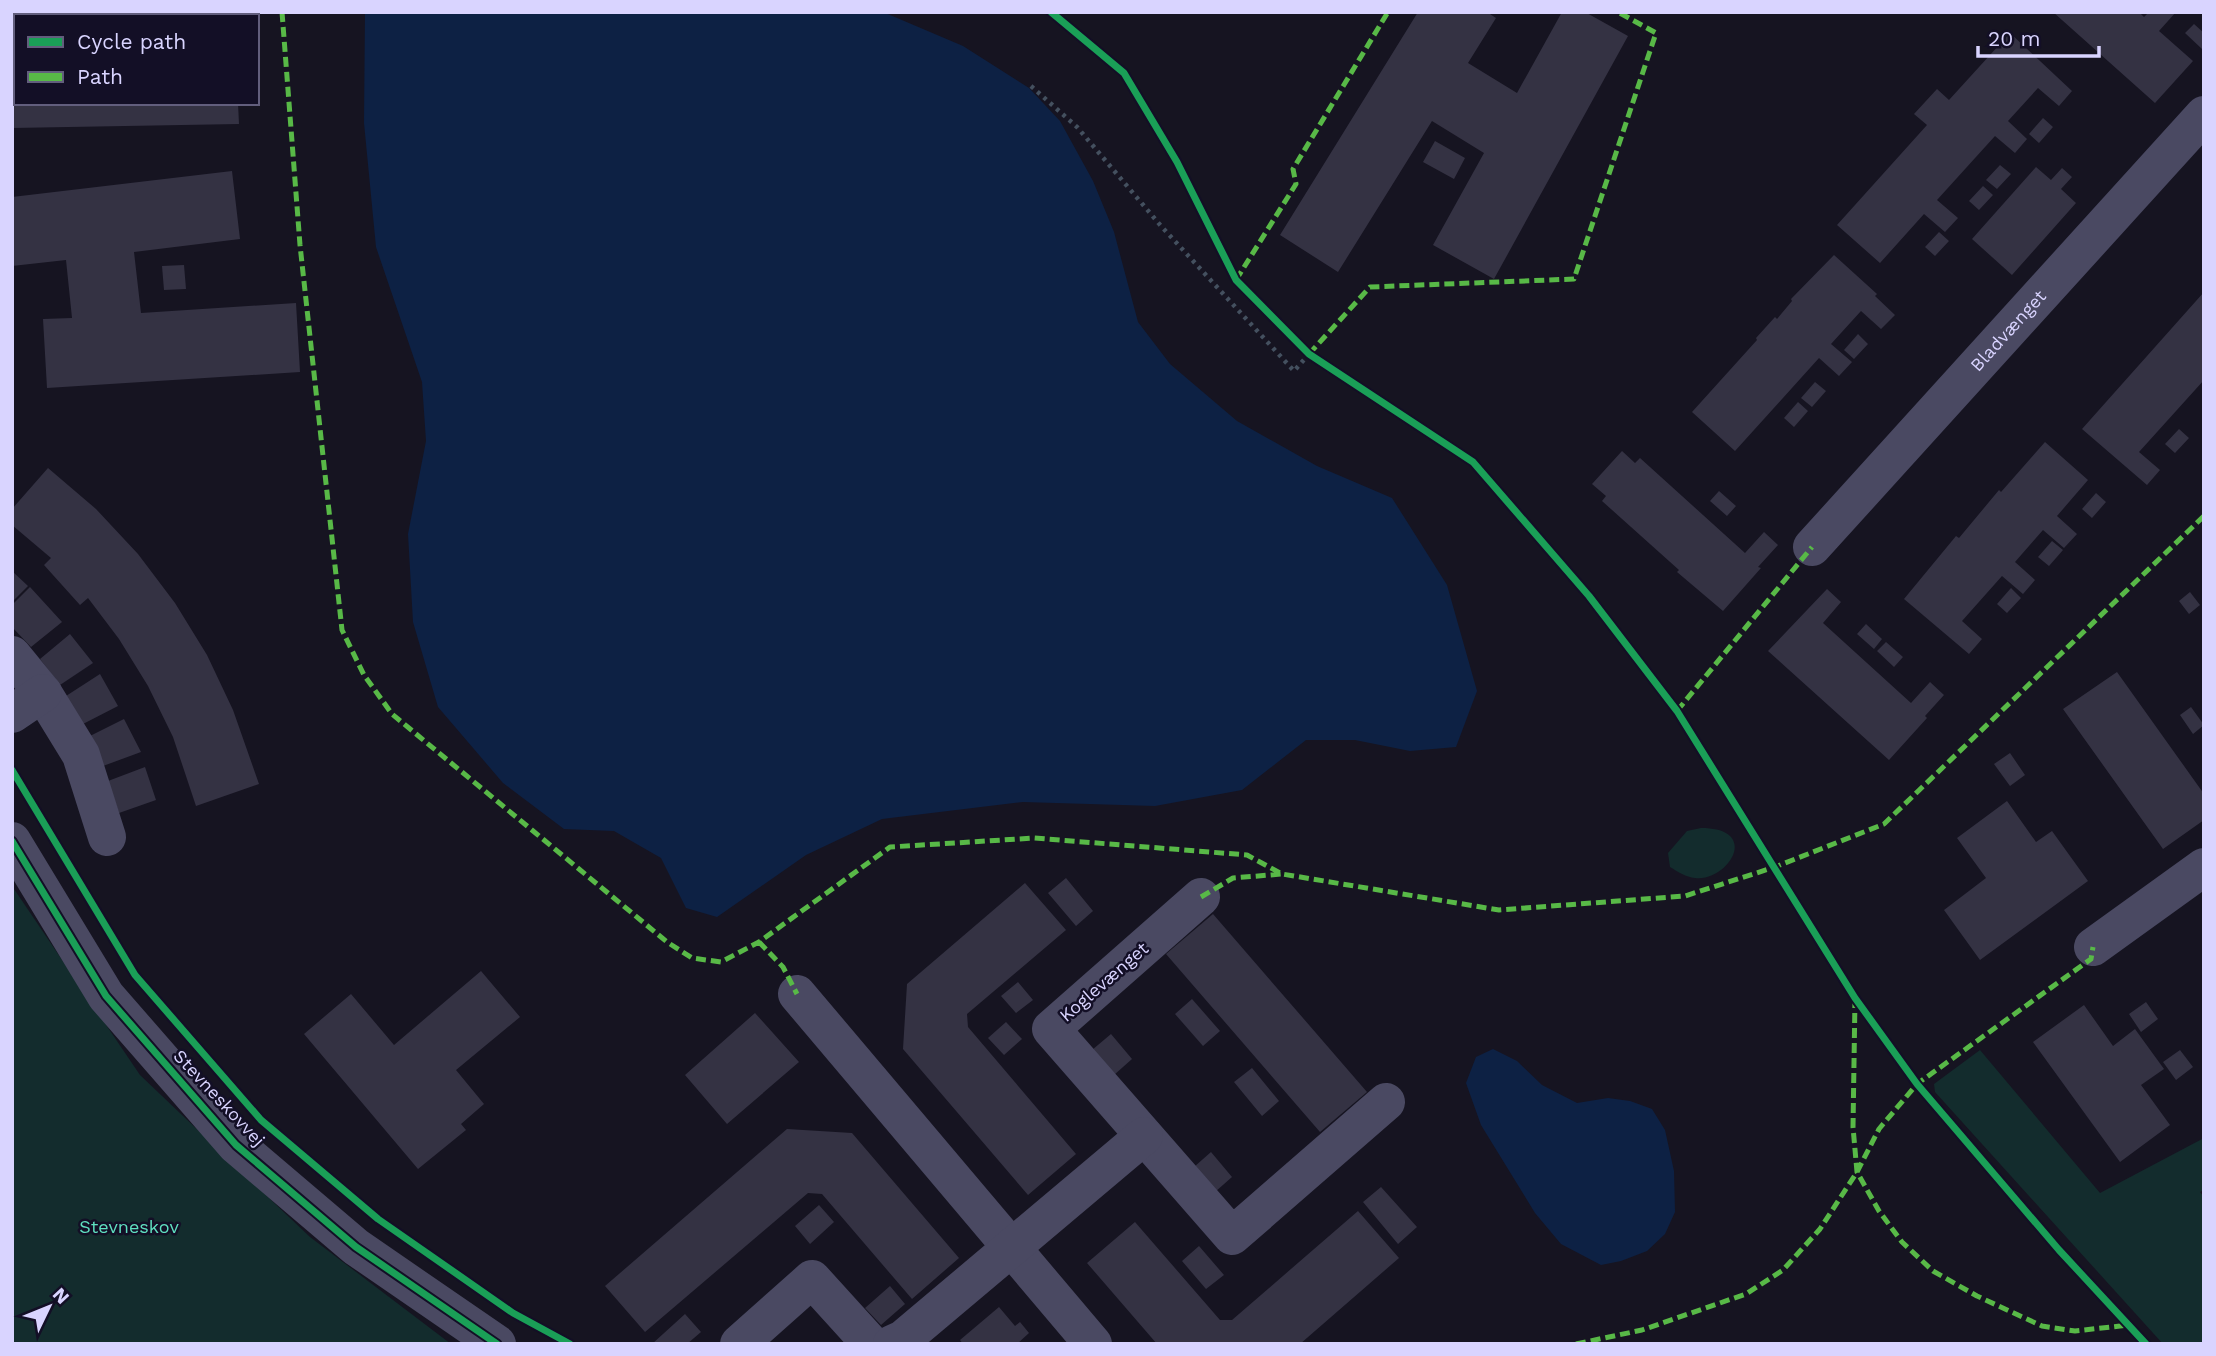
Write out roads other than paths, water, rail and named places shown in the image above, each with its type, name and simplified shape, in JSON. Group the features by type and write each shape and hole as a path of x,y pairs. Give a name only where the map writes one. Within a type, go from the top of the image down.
{"street":[{"name":"Bladvænget","path":"1812,547 2204,115"},
{"path":"12,655 27,704 81,755 107,836"},
{"name":"Stevneskovvej","path":"12,841 106,996 236,1145 356,1247 497,1344"},
{"path":"2093,947 2204,867"},
{"name":"Koglevænget","path":"1201,897 1051,1029 1232,1236 1386,1102"},
{"path":"797,994 1093,1344"},
{"path":"739,1344 812,1279 893,1343 1013,1247 1144,1136"}],"water":[{"path":"365,12 883,12 963,46 1029,88 1060,121 1093,181 1114,232 1138,322 1170,364 1237,421 1317,466 1392,498 1447,585 1477,691 1456,747 1410,751 1355,740 1306,740 1242,790 1155,806 1023,802 882,819 806,855 717,917 686,908 661,858 614,831 564,829 503,783 438,707 413,622 408,534 426,441 422,382 376,247 364,123"},
{"path":"1493,1049 1517,1061 1542,1085 1577,1103 1608,1098 1630,1101 1652,1109 1665,1130 1674,1171 1675,1212 1665,1234 1647,1251 1601,1265 1561,1244 1535,1213 1481,1125 1466,1083 1476,1057"}],"park label":[{"name":"Stevneskov","path":"129,1227"}]}
